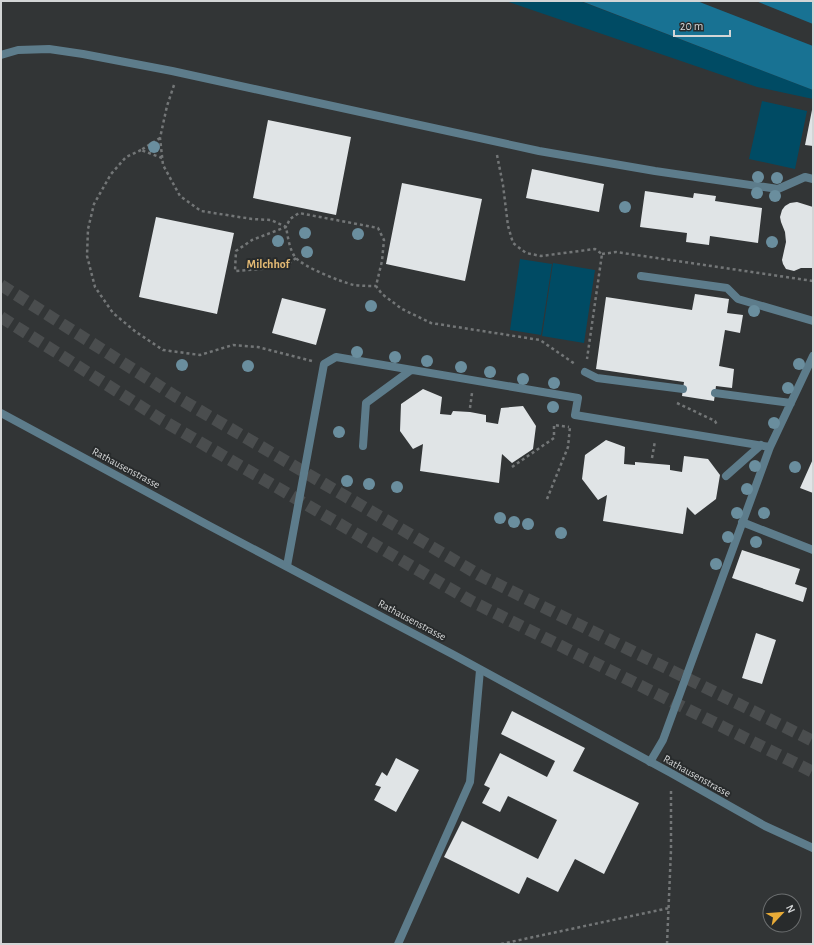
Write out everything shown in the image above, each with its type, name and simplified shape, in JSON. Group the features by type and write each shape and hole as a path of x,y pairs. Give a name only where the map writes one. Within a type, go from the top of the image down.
{"street":[{"path":"1,55 18,50 49,49 83,54 179,73 498,143 655,171 778,189 805,177 813,179"},
{"path":"641,276 727,288 738,299 813,321"},
{"path":"650,762 662,740 770,447 813,356"},
{"path":"288,566 324,364 336,357 578,398 574,416 770,447"},
{"path":"363,446 366,403 411,370"},
{"path":"585,372 597,378 683,389"},
{"path":"715,393 791,404"},
{"name":"Rathausenstrasse","path":"1,413 671,773 764,826 813,848"},
{"path":"726,476 761,445"},
{"path":"742,522 813,550"},
{"path":"398,944 470,782 480,670"}],"path":[{"path":"179,73 167,106 160,138 163,165 180,196 201,211 252,219 271,220 286,227"},
{"path":"160,138 141,150 126,157 111,174 94,204 88,229 87,256 95,287 113,313 136,332 163,350 200,355 233,345 258,347 324,364"},
{"path":"498,143 496,151 508,226 513,243 526,253 542,256 595,249 602,254 616,252 813,282"},
{"path":"141,150 162,158"},
{"path":"299,213 378,228 384,240 382,261 376,286 353,285 316,271 296,258 289,245 286,227 290,219 299,213"},
{"path":"286,227 252,240 236,251 235,271 285,267 296,258"},
{"path":"585,372 602,254"},
{"path":"376,286 382,294 402,310 431,323 540,340 568,358 585,372"},
{"path":"664,386 666,398 715,421 720,429 720,439"},
{"path":"512,467 554,438 554,425 576,428"},
{"path":"547,499 568,447 570,427"},
{"path":"667,944 671,850 671,773"},
{"path":"501,944 668,908"}],"shaded area":[{"path":"506,1 580,1 813,90 813,99 757,87"},
{"path":"581,1 697,1 813,46 813,90"},
{"path":"756,1 813,1 813,24"},
{"path":"762,101 807,111 795,169 749,159"},
{"path":"520,259 552,264 541,335 510,330"},
{"path":"553,263 595,270 584,343 542,336"}],"building":[{"path":"813,110 813,146 805,145"},
{"path":"268,120 351,137 336,215 253,198"},
{"path":"532,169 604,184 599,212 526,198"},
{"path":"402,183 482,199 465,281 386,264"},
{"path":"645,191 693,198 694,193 716,196 715,201 762,208 758,243 710,236 709,245 686,242 687,233 640,227"},
{"path":"797,202 813,207 813,268 801,268 794,271 786,269 783,264 782,260 786,242 785,232 780,217 785,206 790,203"},
{"path":"156,217 234,233 217,314 139,297"},
{"path":"695,294 729,299 727,313 743,315 740,333 725,330 719,366 734,369 732,388 716,386 714,401 682,396 684,382 596,369 606,297 692,310"},
{"path":"282,298 326,309 316,345 272,333"},
{"path":"423,389 442,397 440,414 451,415 453,411 470,412 486,415 486,422 498,424 501,408 523,406 536,426 533,449 512,463 502,454 499,483 420,471 423,444 413,449 400,431 401,404"},
{"path":"606,440 625,447 624,464 635,465 635,462 670,465 670,470 682,472 684,456 708,459 720,475 716,499 695,515 687,507 683,534 603,521 607,495 598,500 582,479 585,455"},
{"path":"813,459 813,493 800,488"},
{"path":"742,550 800,569 795,584 807,588 803,602 732,578"},
{"path":"756,633 776,640 762,684 742,678"},
{"path":"512,711 585,748 573,771 639,803 604,874 575,859 558,892 527,877 519,894 444,857 462,821 538,859 557,820 508,796 500,812 482,803 490,788 484,785 500,753 547,777 555,761 501,734"},
{"path":"396,758 419,770 396,812 374,800 381,787 375,785 382,772 387,776"}],"tunnel":[{"path":"1,285 175,396 481,576 813,741"},
{"path":"1,317 162,420 471,601 813,772"}],"district":[{"name":"Milchhof","path":"268,264"}]}
